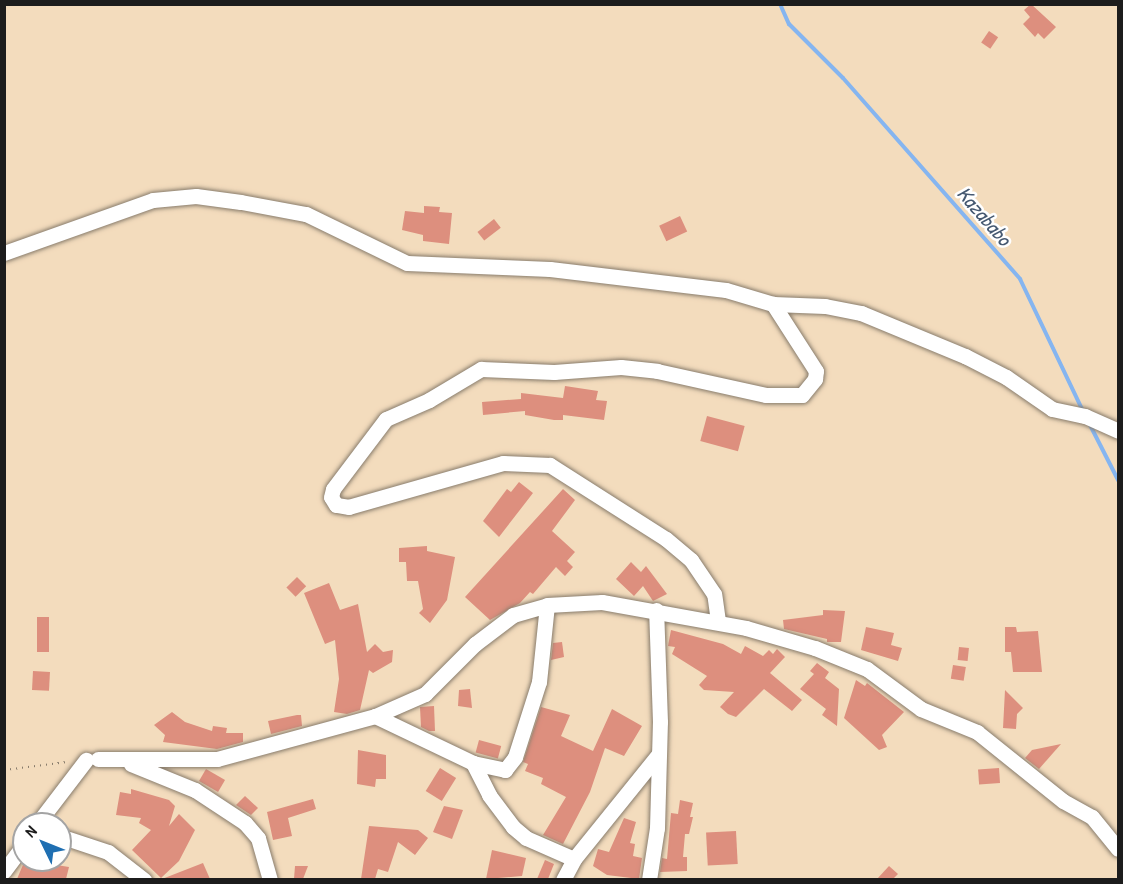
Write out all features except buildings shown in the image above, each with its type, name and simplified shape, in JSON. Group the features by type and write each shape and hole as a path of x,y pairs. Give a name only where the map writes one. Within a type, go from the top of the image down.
{"street":[{"path":"4,253 118,210 153,200 196,196 306,214 407,263 550,269 726,290 773,304 825,306 884,319 1006,377 1052,409 1085,416 1119,431"},
{"path":"718,621 714,594 691,560 666,539 550,465 503,463 349,507 336,505 332,497 333,489 386,419 429,400 481,369 554,372 621,368 657,371 766,395 802,394 809,390 816,371 773,304"},
{"path":"270,879 258,838 228,811 195,790 141,766 98,759 217,759 375,716 425,694 475,644 513,615 547,605 602,602 718,621 815,648 867,669 921,709 977,732 1063,801 1092,817 1119,849"},
{"path":"375,716 473,763 505,770 515,757 539,682 547,605"},
{"path":"650,879 657,828 656,610"},
{"path":"563,879 574,859 658,754"},
{"path":"45,812 86,760"},
{"path":"473,763 489,795 513,827 526,838 574,859"},
{"path":"72,840 108,852 144,879"}],"path":[{"path":"4,770 86,760"}],"waterway":[{"name":"Kazababo","path":"780,4 789,24 843,78 1020,279 1083,411"},
{"name":"Kazababo","path":"1089,423 1118,480"}]}
